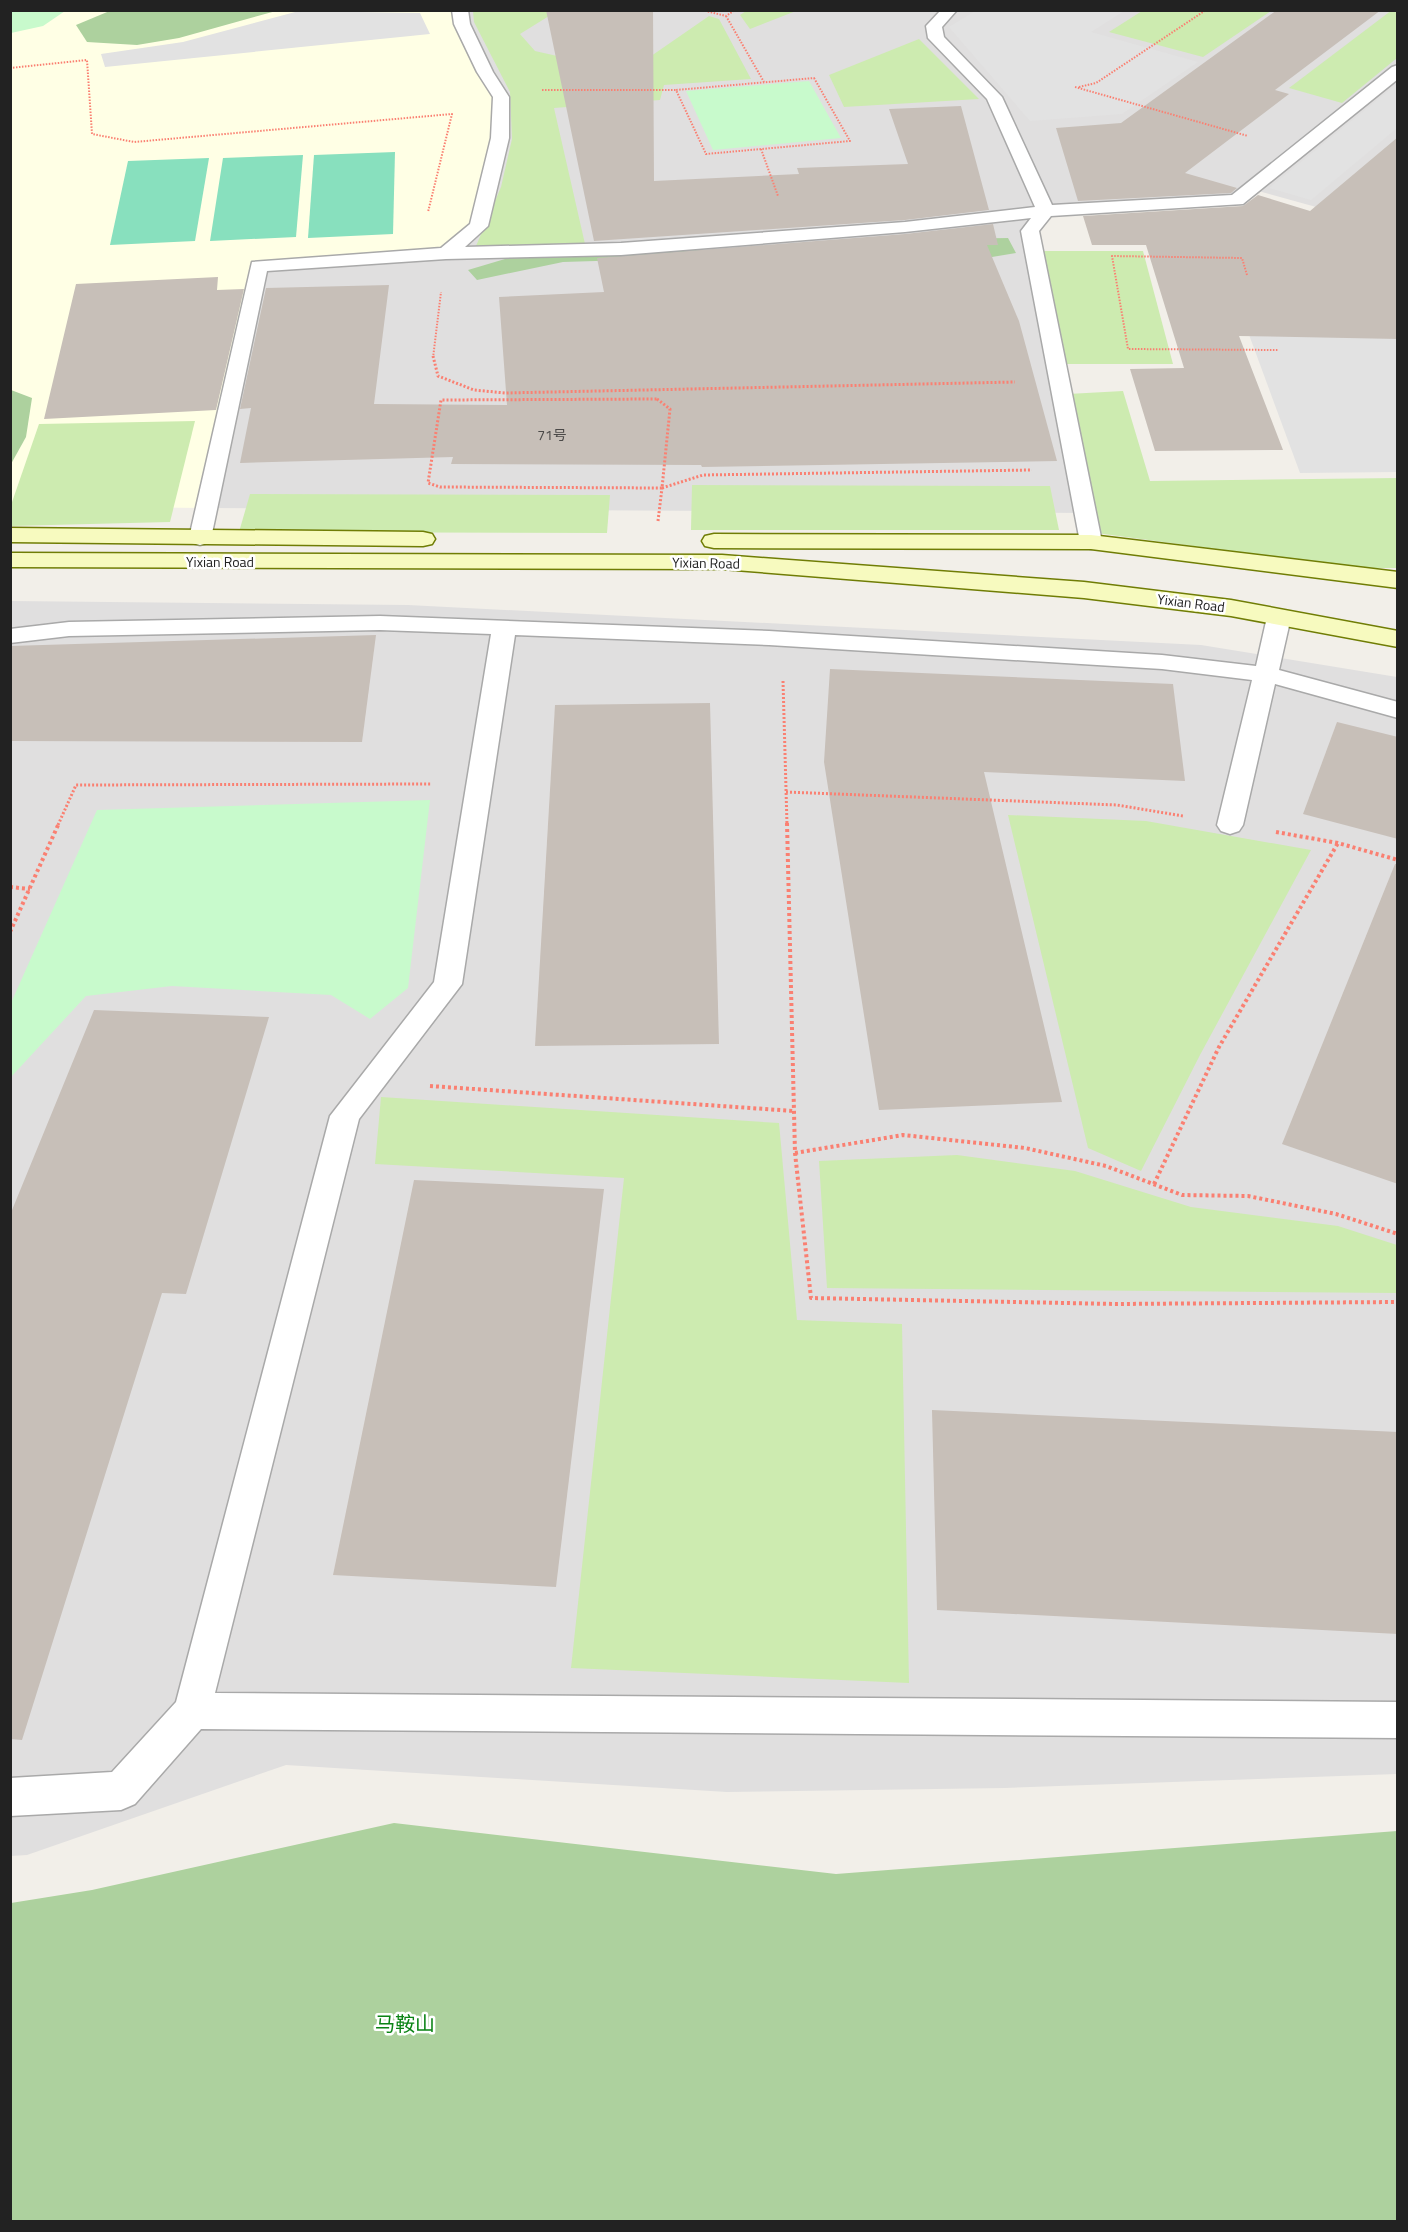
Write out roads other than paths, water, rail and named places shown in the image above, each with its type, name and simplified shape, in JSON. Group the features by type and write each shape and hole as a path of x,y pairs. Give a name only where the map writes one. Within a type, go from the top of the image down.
{"main road":[{"name":"Yixian Road","path":"10,535 1091,542 1398,580"},
{"name":"Yixian Road","path":"10,560 722,562 1084,590 1279,617 1398,639"},
{"path":"1360,575 1398,574"}],"lane":[{"path":"446,253 479,225 500,138 501,97 485,72 462,24 460,10"},
{"path":"950,10 934,26 936,38 994,98 1046,211"},
{"path":"200,538 259,266 446,253 621,249 905,228 1046,211 1237,200 1398,70"},
{"path":"1046,211 1030,231 1091,542"},
{"path":"1230,825 1279,617"},
{"path":"10,636 69,629 368,623 783,639 1162,662 1265,674 1398,710"},
{"path":"10,1797 121,1791 192,1711 345,1116 448,984 504,627"},
{"path":"192,1711 1398,1720"}],"park label":[{"name":"马鞍山","path":"405,2024"}]}
